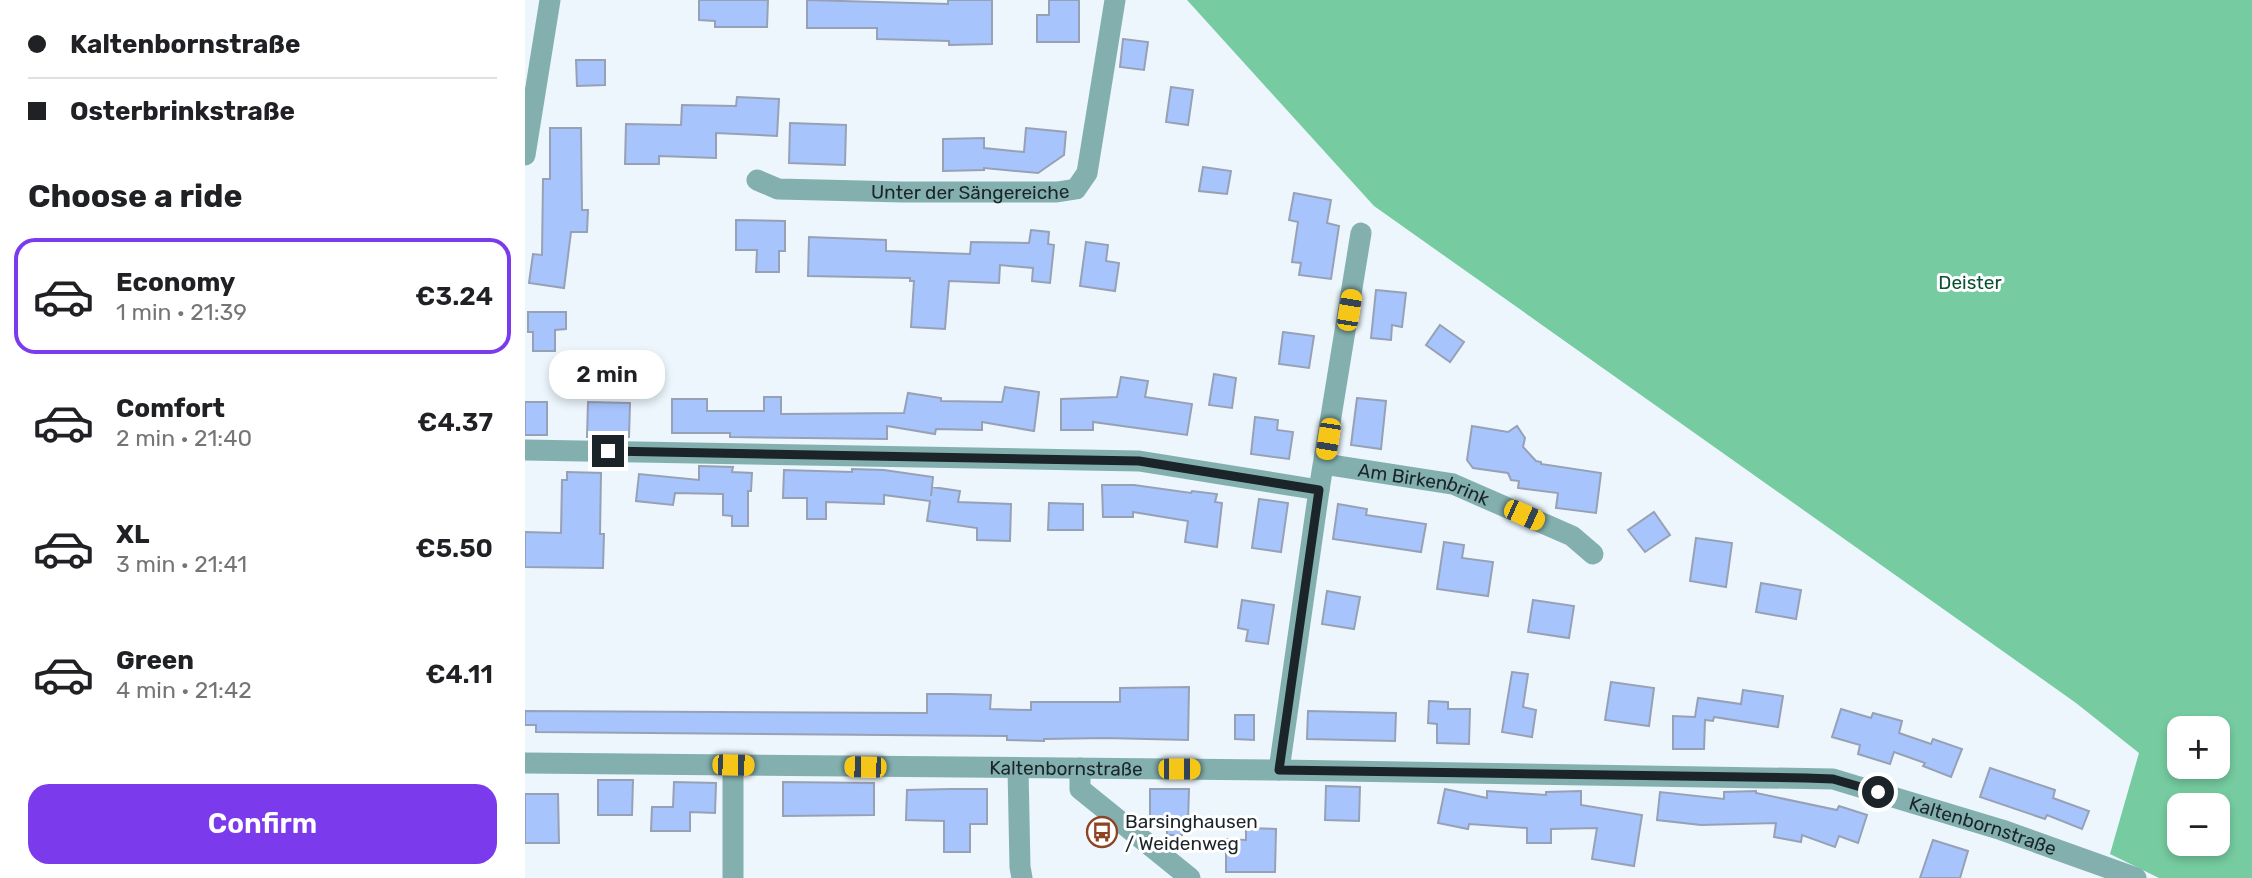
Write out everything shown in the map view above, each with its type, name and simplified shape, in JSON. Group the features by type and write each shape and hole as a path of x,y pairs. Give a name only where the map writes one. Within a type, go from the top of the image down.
{"street":[{"path":"525,155 550,0"},
{"name":"Unter der Sängereiche","path":"757,180 778,189 1057,192 1076,189 1087,173 1115,0"},
{"path":"1279,770 1319,490 1361,233"},
{"path":"525,450 1139,461 1319,490"},
{"name":"Am Birkenbrink","path":"1324,464 1453,484 1572,536 1593,554"},
{"name":"Kaltenbornstraße","path":"525,763 1279,770 1833,779 2002,830 2136,878"},
{"path":"733,765 733,878"},
{"path":"1018,768 1022,878"},
{"path":"1080,768 1080,789 1190,878"}],"green space":[{"name":"Deister","path":"1187,0 2252,0 2252,878 2159,878 2110,854 2139,753 2076,703 1374,206"}],"building":[{"path":"699,0 768,0 767,27 715,27 715,21 699,20"},
{"path":"807,0 948,4 948,0 992,0 992,44 949,45 949,41 877,39 877,28 807,28"},
{"path":"1049,0 1079,0 1079,42 1037,42 1037,15 1049,15"},
{"path":"1123,39 1148,42 1144,70 1120,67"},
{"path":"576,60 605,60 605,85 577,86"},
{"path":"1171,87 1193,90 1188,125 1166,122"},
{"path":"737,97 779,99 777,136 716,133 716,158 659,156 659,164 625,164 626,124 681,125 682,105 736,106"},
{"path":"790,123 846,125 845,165 789,163"},
{"path":"550,128 581,128 582,210 588,210 587,232 571,232 564,288 529,283 533,254 542,255 543,179 550,179"},
{"path":"1026,128 1066,132 1064,155 1038,173 984,168 943,171 943,139 984,138 984,148 1024,152"},
{"path":"1203,167 1231,171 1227,194 1199,191"},
{"path":"1294,193 1331,200 1327,223 1339,226 1331,279 1299,275 1301,263 1292,262 1298,222 1289,220"},
{"path":"736,220 785,221 785,251 779,251 779,272 756,272 757,250 736,250"},
{"path":"1031,230 1049,232 1048,244 1054,245 1050,283 1032,281 1033,268 1000,265 999,283 949,281 945,329 911,327 914,281 910,281 910,278 808,276 809,237 886,240 886,251 970,254 971,242 1029,243"},
{"path":"1086,242 1108,245 1106,261 1119,263 1115,291 1080,286"},
{"path":"1376,290 1406,293 1402,327 1392,325 1391,340 1371,338"},
{"path":"528,312 566,312 566,329 555,330 555,351 533,351 533,332 528,332"},
{"path":"1440,325 1464,342 1450,362 1426,345"},
{"path":"1283,332 1314,336 1309,368 1279,364"},
{"path":"1214,374 1236,378 1232,408 1209,405"},
{"path":"1121,377 1148,381 1145,397 1192,404 1187,435 1093,422 1093,430 1061,430 1061,399 1117,397"},
{"path":"1005,387 1039,392 1034,431 982,422 982,430 936,429 935,434 887,426 887,439 730,437 730,433 672,433 672,399 707,399 707,411 764,411 764,397 781,397 781,414 904,413 908,393 941,398 941,401 1002,402"},
{"path":"1357,398 1386,401 1381,449 1351,445"},
{"path":"525,402 547,402 547,435 525,435"},
{"path":"588,402 630,403 629,437 587,437"},
{"path":"1255,417 1278,420 1277,430 1293,432 1289,459 1251,454"},
{"path":"1472,426 1508,432 1517,426 1525,438 1523,447 1541,464 1601,473 1596,513 1556,508 1558,493 1518,488 1519,481 1511,480 1508,473 1473,468 1467,460"},
{"path":"699,466 733,467 732,472 752,473 751,491 748,491 748,526 732,526 732,516 723,515 723,494 675,493 673,505 636,501 639,474 699,480"},
{"path":"852,469 884,470 933,477 931,496 932,487 960,491 958,502 1011,504 1010,541 977,540 977,528 927,521 930,501 884,495 884,504 826,502 826,519 807,519 807,498 783,498 784,470 852,472"},
{"path":"567,472 601,473 600,534 604,534 603,568 525,567 525,532 561,533 562,480 567,480"},
{"path":"1102,485 1134,485 1217,494 1215,502 1222,503 1217,547 1185,542 1188,521 1133,512 1133,517 1103,517"},
{"path":"1259,499 1288,503 1281,552 1252,548"},
{"path":"1049,503 1083,504 1083,530 1048,530"},
{"path":"1338,504 1367,509 1366,515 1426,524 1421,552 1333,539"},
{"path":"1654,512 1670,535 1645,552 1628,530"},
{"path":"1696,538 1732,543 1726,587 1690,581"},
{"path":"1444,542 1464,545 1462,558 1493,562 1488,596 1437,589"},
{"path":"1761,583 1801,590 1796,619 1756,612"},
{"path":"1327,591 1360,597 1354,629 1322,624"},
{"path":"1242,600 1274,605 1268,644 1246,641 1248,630 1238,628"},
{"path":"1533,600 1574,606 1569,638 1528,632"},
{"path":"1512,672 1528,674 1523,707 1536,710 1532,737 1502,732"},
{"path":"1611,682 1654,688 1649,726 1605,720"},
{"path":"1189,687 1188,740 1105,738 1044,741 1007,740 1007,736 536,732 536,725 525,725 525,711 927,713 927,694 991,695 990,709 1031,710 1031,702 1120,702 1120,688"},
{"path":"1743,690 1783,696 1778,727 1714,717 1713,721 1705,720 1704,749 1673,749 1673,716 1695,717 1698,698 1741,704"},
{"path":"1429,701 1448,702 1448,709 1470,709 1469,744 1437,743 1437,724 1428,723"},
{"path":"1841,709 1871,718 1873,713 1902,721 1899,733 1931,744 1933,739 1962,749 1951,777 1923,766 1925,763 1894,752 1890,764 1858,754 1860,745 1832,737"},
{"path":"1308,711 1396,713 1395,741 1307,739"},
{"path":"1235,715 1254,715 1254,740 1235,739"},
{"path":"1990,768 2055,790 2053,798 2089,811 2082,829 2047,815 2045,819 1980,797"},
{"path":"598,780 633,780 632,815 598,815"},
{"path":"674,782 716,783 715,813 690,812 690,831 651,831 652,807 673,807"},
{"path":"783,782 874,783 874,815 783,816"},
{"path":"1326,786 1360,787 1359,821 1325,820"},
{"path":"987,789 987,824 970,824 970,852 944,852 944,821 906,820 907,790"},
{"path":"1150,789 1189,789 1188,821 1182,821 1182,835 1167,835 1167,820 1150,820"},
{"path":"1445,789 1487,798 1487,791 1546,795 1546,792 1581,791 1581,805 1642,815 1634,866 1592,859 1597,828 1551,829 1551,843 1527,843 1527,828 1469,824 1468,829 1438,823"},
{"path":"1756,791 1837,810 1839,806 1867,815 1858,843 1839,836 1835,847 1802,835 1801,842 1774,837 1776,823 1701,825 1657,820 1660,792 1724,799 1724,792"},
{"path":"525,794 558,794 559,843 525,843"},
{"path":"1246,828 1276,829 1275,872 1226,872 1226,839 1246,840"},
{"path":"1933,840 1968,851 1960,878 1920,878"}],"place":[{"name":"Barsinghausen / Weidenweg","path":"1102,832"}],"route":[{"path":"608,451 1139,461 1319,490 1279,770 1806,778 1833,779 1878,792"}]}
